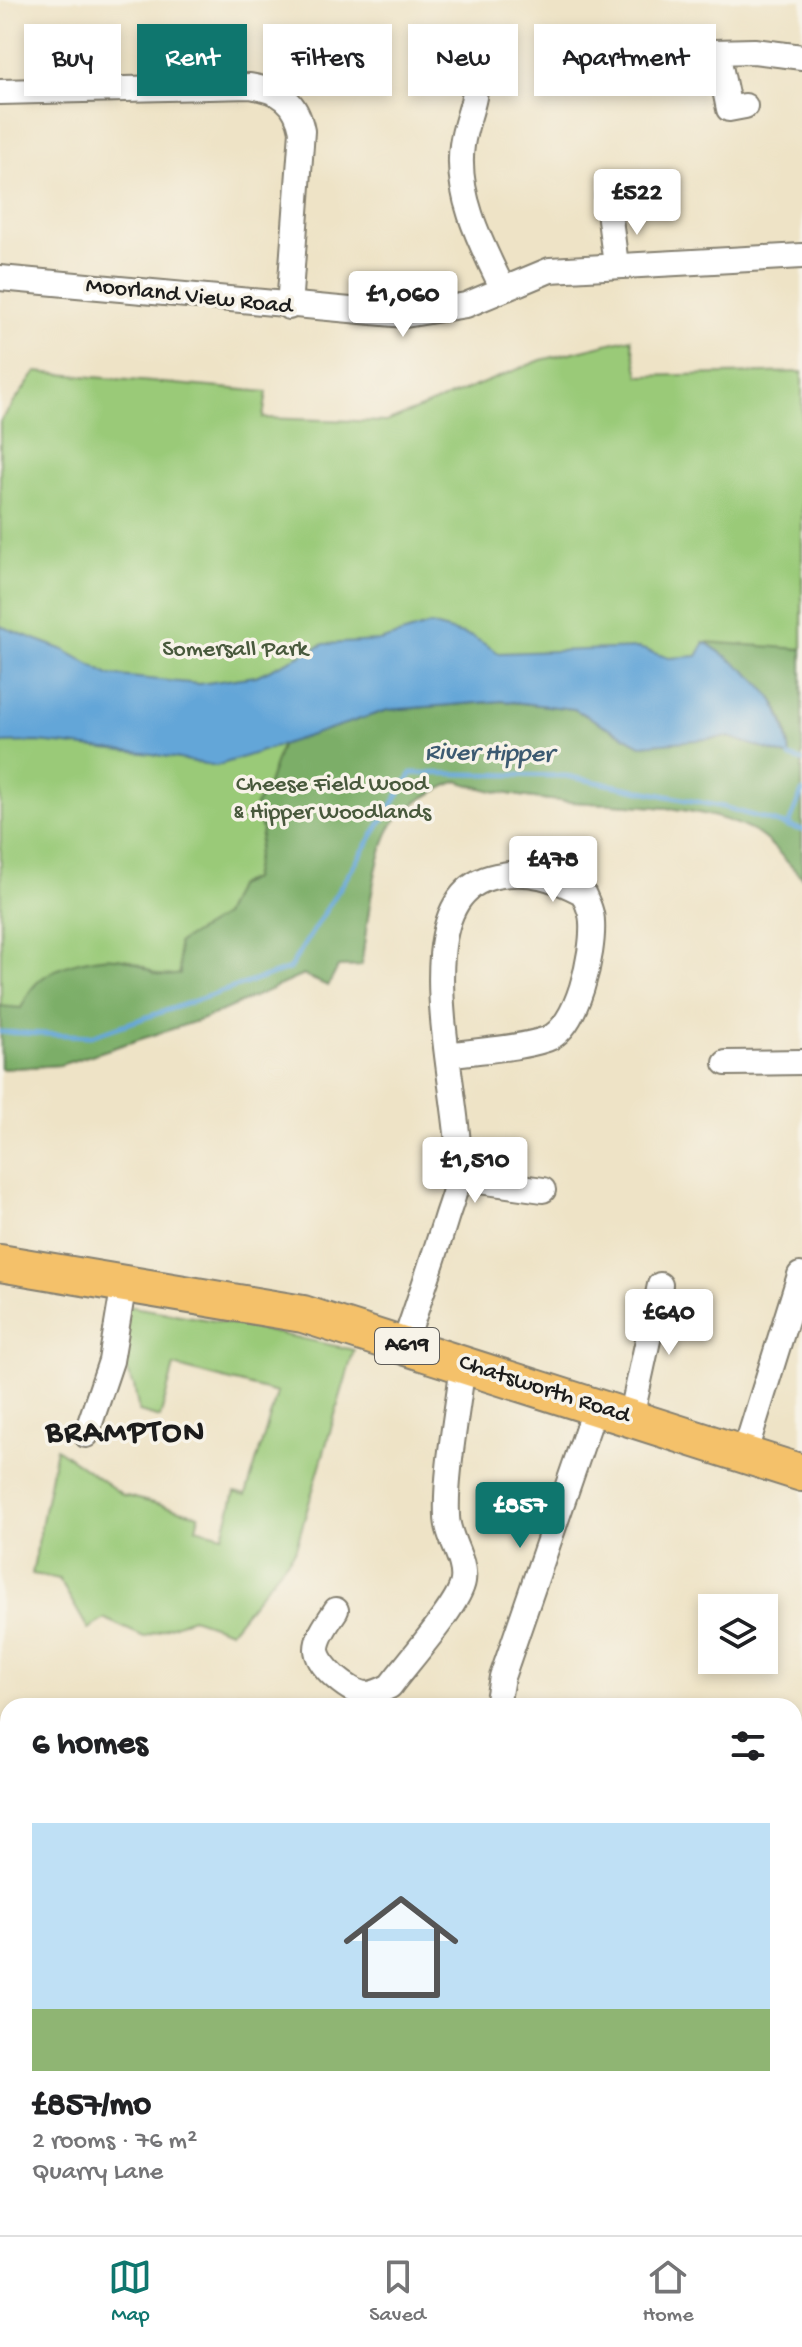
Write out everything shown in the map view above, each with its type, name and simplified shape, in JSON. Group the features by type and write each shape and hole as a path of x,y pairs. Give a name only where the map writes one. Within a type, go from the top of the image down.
{"highway":[{"name":"Chatsworth Road","path":"0,1265 303,1314 802,1473"}],"street":[{"path":"745,106 729,109 717,52 754,51 802,57"},
{"path":"0,92 250,86 283,93 294,106 302,131 289,307"},
{"path":"476,96 462,144 466,196 477,233 503,289"},
{"path":"616,265 607,196 618,193"},
{"name":"Moorland View Road","path":"0,278 289,307 405,315 466,305 550,270 802,256"},
{"path":"404,1345 458,1178 457,1115 448,1055 440,1000 445,938 457,901 480,879 515,872 557,879 583,893 592,918 593,950 576,1005 566,1021 549,1039 448,1055"},
{"path":"726,1063 802,1062"},
{"path":"458,1178 543,1190"},
{"path":"744,1455 800,1275"},
{"path":"86,1435 111,1361 124,1283"},
{"path":"631,1418 660,1285"},
{"path":"336,1610 318,1641 316,1653 321,1663 352,1689 364,1694 378,1693 390,1686 456,1598 463,1581 462,1566 451,1542 446,1516 463,1363"},
{"path":"498,1698 502,1677 595,1407"}],"green space":[{"name":"Somersall Park","path":"631,338 639,376 802,372 802,877 758,834 714,816 667,808 528,797 457,781 412,805 391,827 375,875 361,966 338,967 328,986 303,975 206,1018 60,1065 1,1069 0,422 36,372 267,392 263,418 386,422 541,360"},
{"name":"Cheese Field Wood & Hipper Woodlands","path":"705,642 802,649 802,877 758,834 714,816 667,808 528,797 457,781 412,805 391,827 375,875 361,966 338,967 328,986 303,975 206,1018 60,1065 1,1069 0,1006 21,1008 32,988 52,972 78,962 117,958 137,963 158,974 180,974 178,943 223,916 236,886 252,879 262,830 255,806 267,787 282,743 388,710 503,701 574,709 641,745 729,737 790,757 788,736 774,702 752,676"},
{"path":"127,1306 239,1325 354,1350 295,1551 230,1631 192,1618 144,1637 105,1619 88,1629 59,1579 32,1574 56,1448 123,1495 199,1515 196,1528 223,1535 235,1492 246,1495 277,1393 174,1366 160,1418 139,1412 134,1386 117,1347"}],"water":[{"path":"430,625 473,637 499,653 639,648 669,658 697,656 705,642 739,666 764,689 781,717 790,757 729,737 641,745 574,709 503,701 388,710 216,766 152,754 38,742 0,743 0,626 64,650 109,675 199,684 256,676 324,644 379,641"}],"waterway":[{"path":"790,757 802,761"},
{"name":"River Hipper","path":"0,1032 91,1036 289,969 412,773 566,776 723,807 802,830"},
{"path":"788,827 802,792"}],"district":[{"name":"BRAMPTON","path":"126,1434"}]}
